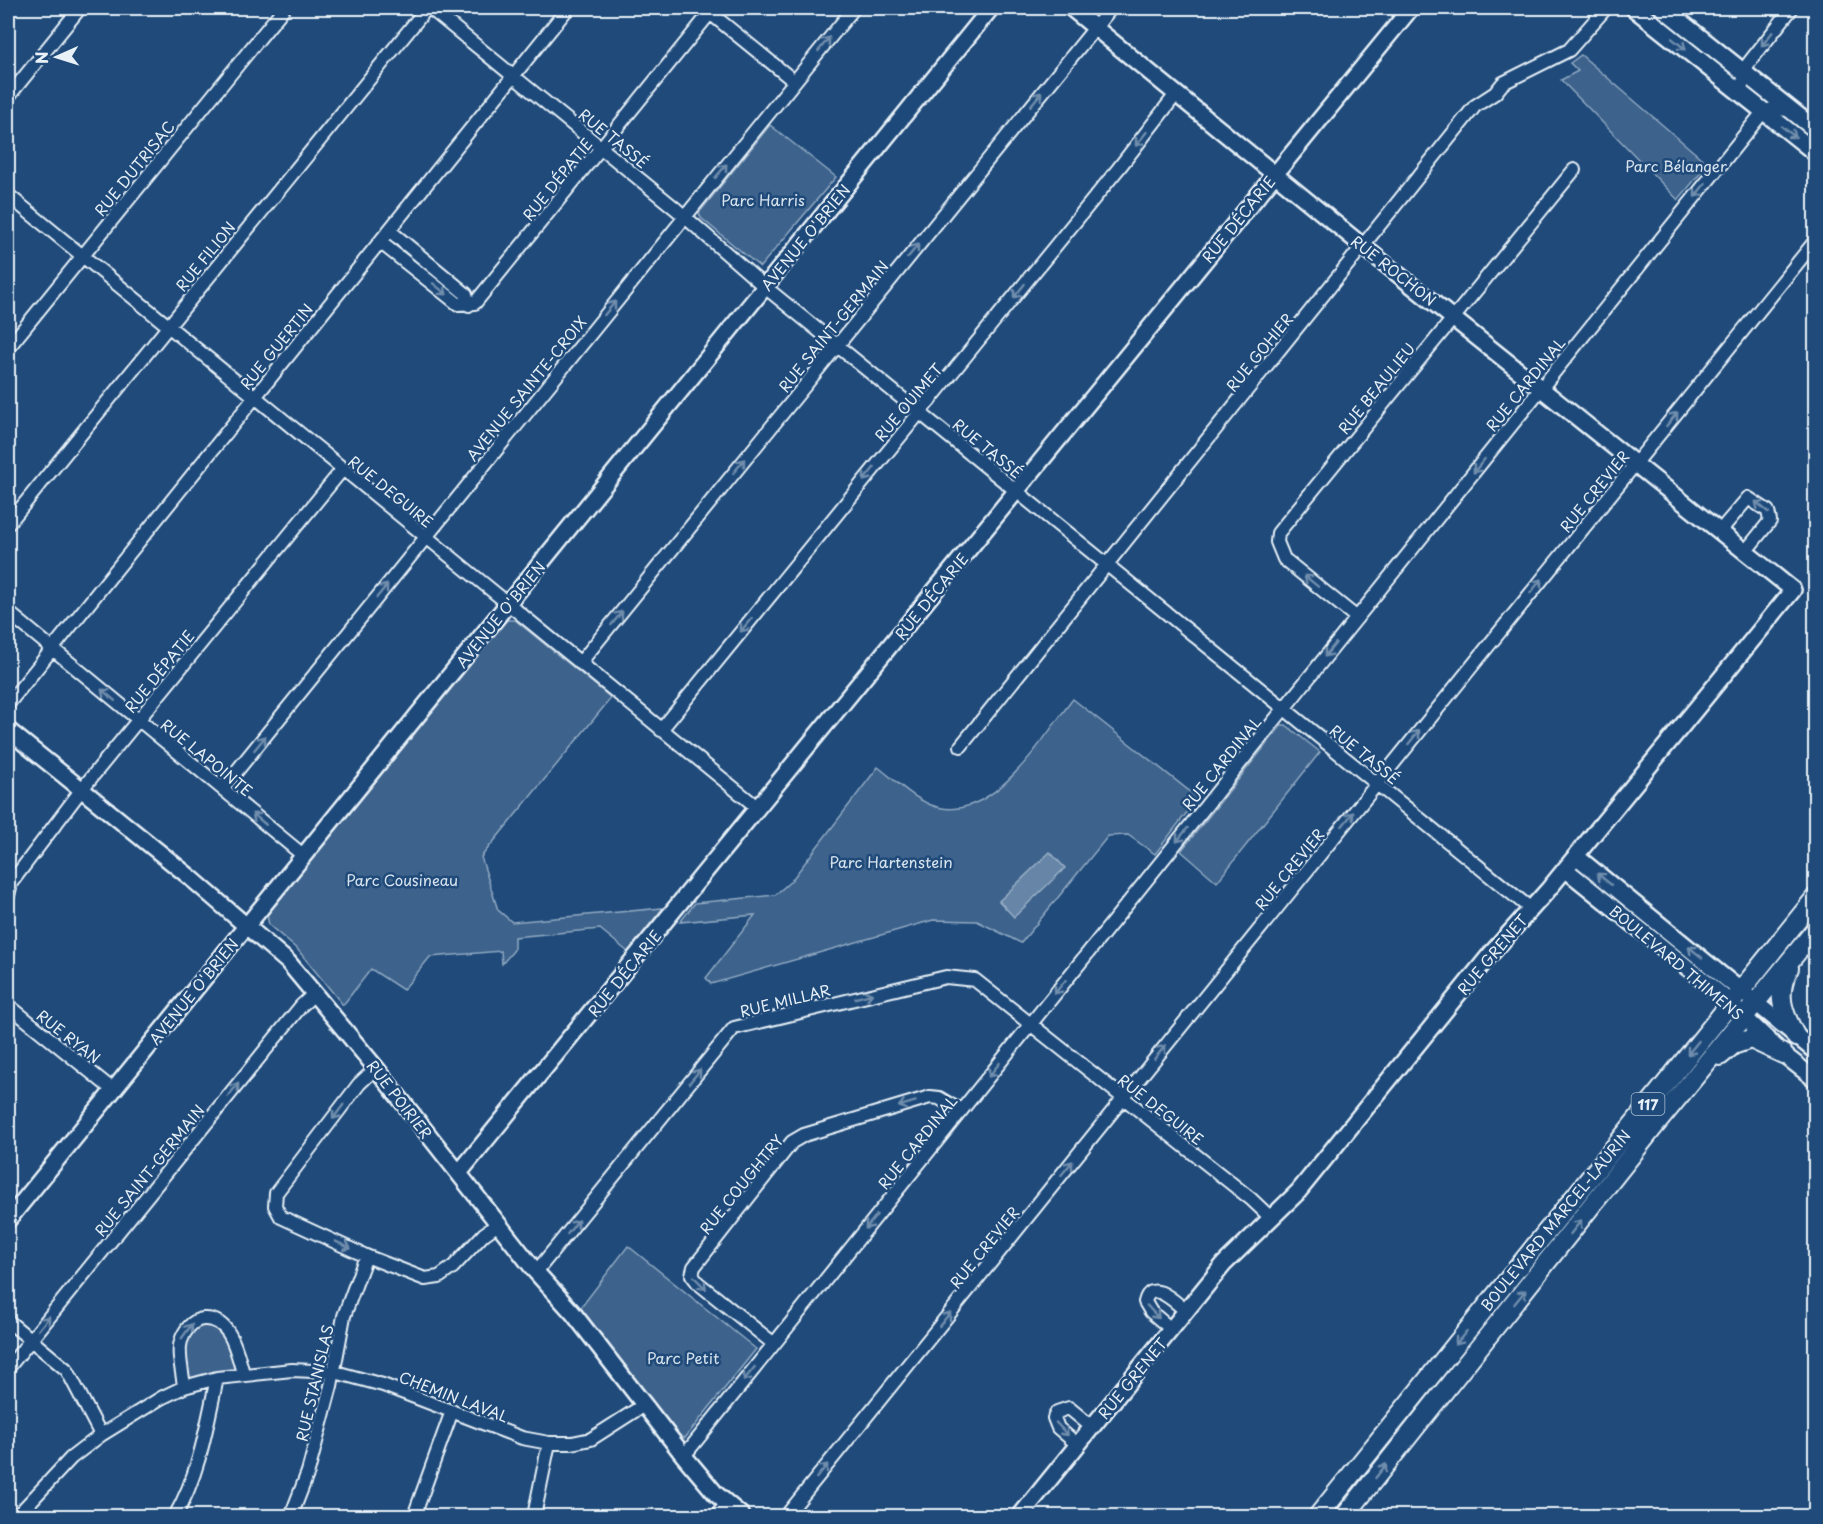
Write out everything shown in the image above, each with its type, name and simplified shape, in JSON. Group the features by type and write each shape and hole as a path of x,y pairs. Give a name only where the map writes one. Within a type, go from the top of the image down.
{"main road":[{"path":"1634,8 1815,153"},
{"path":"1663,8 1815,130"},
{"name":"BOULEVARD MARCEL-LAURIN","path":"1318,1516 1815,897"},
{"name":"BOULEVARD MARCEL-LAURIN","path":"1345,1516 1815,929"},
{"path":"1796,1037 1783,1011 1781,991 1786,975 1802,946"},
{"path":"1698,1074 1733,1045 1744,1040 1753,1039 1783,1054"},
{"path":"1524,1259 1540,1272"}],"street":[{"path":"8,97 80,8"},
{"name":"RUE DUTRISAC","path":"8,348 284,8"},
{"name":"RUE TASSÉ","path":"428,8 602,147 765,287 1531,909"},
{"name":"RUE FILION","path":"8,524 428,8"},
{"name":"RUE GUERTIN","path":"8,704 568,8"},
{"name":"AVENUE SAINTE-CROIX","path":"223,788 854,8"},
{"name":"AVENUE O'BRIEN","path":"8,1220 991,8"},
{"name":"RUE ROCHON","path":"1071,8 1363,246 1793,590"},
{"name":"RUE SAINT-GERMAIN","path":"580,663 1111,8"},
{"name":"RUE GOHIER","path":"961,746 1482,100 1495,93 1503,83 1569,50 1606,8"},
{"path":"1740,93 1744,72 1792,8"},
{"path":"707,10 794,81"},
{"name":"RUE DÉPATIE","path":"390,231 458,304 475,303 602,147 707,10"},
{"name":"RUE DÉCARIE","path":"459,1173 1407,10"},
{"name":"RUE OUIMET","path":"661,730 1177,93"},
{"path":"1763,112 1772,109 1791,110"},
{"name":"RUE CARDINAL","path":"684,1455 1763,112"},
{"name":"RUE BEAULIEU","path":"1357,618 1284,559 1277,542 1278,533 1574,170"},
{"name":"RUE DEGUIRE","path":"8,195 758,808"},
{"name":"RUE CREVIER","path":"786,1516 1815,240"},
{"name":"RUE DÉPATIE","path":"380,242 426,269"},
{"path":"8,326 18,335"},
{"name":"RUE DÉPATIE","path":"9,887 81,789 342,470"},
{"path":"1719,531 1748,498 1768,511 1770,521 1745,552"},
{"name":"RUE GRENET","path":"1020,1516 1232,1254 1298,1192 1484,962 1576,856 1793,590"},
{"name":"RUE LAPOINTE","path":"8,612 304,856"},
{"name":"RUE POIRIER","path":"8,730 282,956 376,1068 536,1272 573,1313 684,1455 727,1504 742,1516"},
{"name":"BOULEVARD THIMENS","path":"1576,856 1749,1010 1783,1054 1815,1080"},
{"name":"BOULEVARD THIMENS","path":"1565,869 1734,996"},
{"name":"RUE MILLAR","path":"536,1272 734,1028 946,976 975,980 1031,1025"},
{"name":"RUE SAINT-GERMAIN","path":"8,1368 301,1006 315,993"},
{"name":"RUE RYAN","path":"8,1005 113,1090"},
{"name":"BOULEVARD THIMENS","path":"1749,1010 1796,1037 1815,1052"},
{"name":"RUE DEGUIRE","path":"1031,1025 1251,1199 1271,1218"},
{"path":"376,1068 359,1084 276,1193 275,1206 281,1217 366,1256 425,1279 439,1277 498,1224"},
{"name":"RUE COUGHTRY","path":"774,1344 698,1283 692,1275 694,1267 792,1142 804,1135 930,1097 939,1098 961,1111"},
{"name":"RUE STANISLAS","path":"291,1516 308,1472 335,1372 344,1316 366,1256"},
{"name":"RUE GRENET","path":"1172,1329 1148,1308 1145,1302 1147,1295 1153,1291 1160,1292 1186,1311"},
{"path":"184,1387 180,1343 187,1328 198,1319 209,1319 221,1323 234,1342 243,1373"},
{"path":"8,1321 67,1370 101,1435"},
{"name":"CHEMIN LAVAL","path":"17,1516 71,1458 101,1435 184,1387 243,1373 292,1370 335,1372 383,1385 522,1438 549,1443 572,1443 591,1438 644,1405"},
{"path":"175,1516 186,1497 206,1434 217,1378"},
{"name":"RUE GRENET","path":"1078,1444 1056,1425 1054,1418 1057,1412 1069,1408 1092,1427"},
{"path":"414,1516 452,1411"},
{"path":"534,1516 549,1443"},
{"path":"716,1516 727,1504"}],"green space":[{"name":"Parc Bélanger","path":"1581,55 1708,164 1678,200 1561,80 1578,71 1570,63"},
{"name":"Parc Harris","path":"770,125 836,177 760,267 701,218 699,213"},
{"name":"Parc Cousineau","path":"507,620 515,620 611,698 481,857 498,910 512,922 663,908 628,952 600,929 514,937 514,950 502,964 501,951 430,957 403,990 371,969 343,1005 298,950 269,925 267,915"},
{"name":"Parc Hartenstein","path":"1073,699 1198,798 1155,854 1128,835 1108,836 1021,943 977,921 933,920 711,984 706,978 755,915 680,922 695,903 775,895 791,881 878,767 910,793 931,805 953,809 974,804 994,792 1013,775"},
{"path":"1282,725 1286,725 1320,752 1217,882 1181,851"},
{"name":"Parc Petit","path":"628,1246 756,1349 685,1438 680,1436 579,1310"},
{"path":"198,1319 221,1323 243,1373 184,1387 187,1328"}],"shaded area":[{"path":"1050,852 1065,868 1014,917 999,901"}]}
